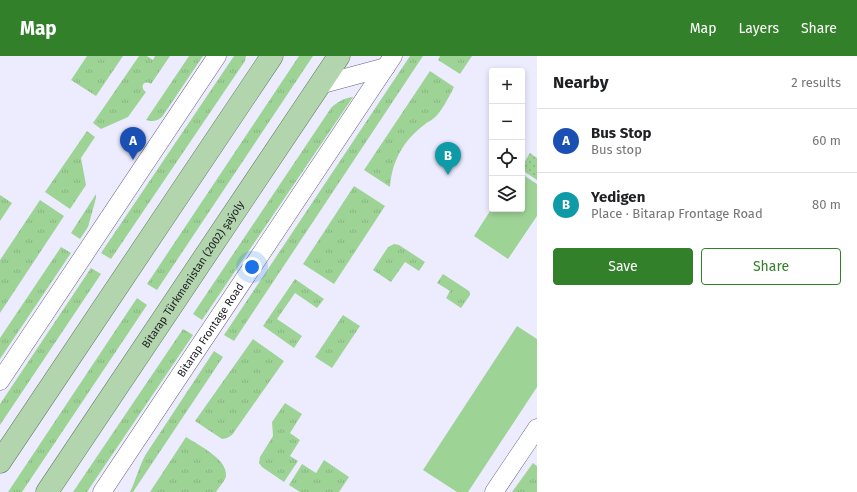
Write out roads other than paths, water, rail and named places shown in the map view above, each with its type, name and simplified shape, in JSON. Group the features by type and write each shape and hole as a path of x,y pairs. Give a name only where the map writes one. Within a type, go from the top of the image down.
{"main road":[{"name":"Bitarap Türkmenistan (2002) şaýoly","path":"47,492 339,56"},
{"path":"0,462 268,58"}],"street":[{"path":"0,380 217,56"},
{"name":"Bitarap Frontage Road","path":"320,85 390,62"},
{"name":"Bitarap Frontage Road","path":"102,492 390,62"},
{"path":"494,492 537,428"}],"place":[{"name":"Bus Stop","path":"133,160"},
{"name":"Yedigen","path":"448,175"}]}
